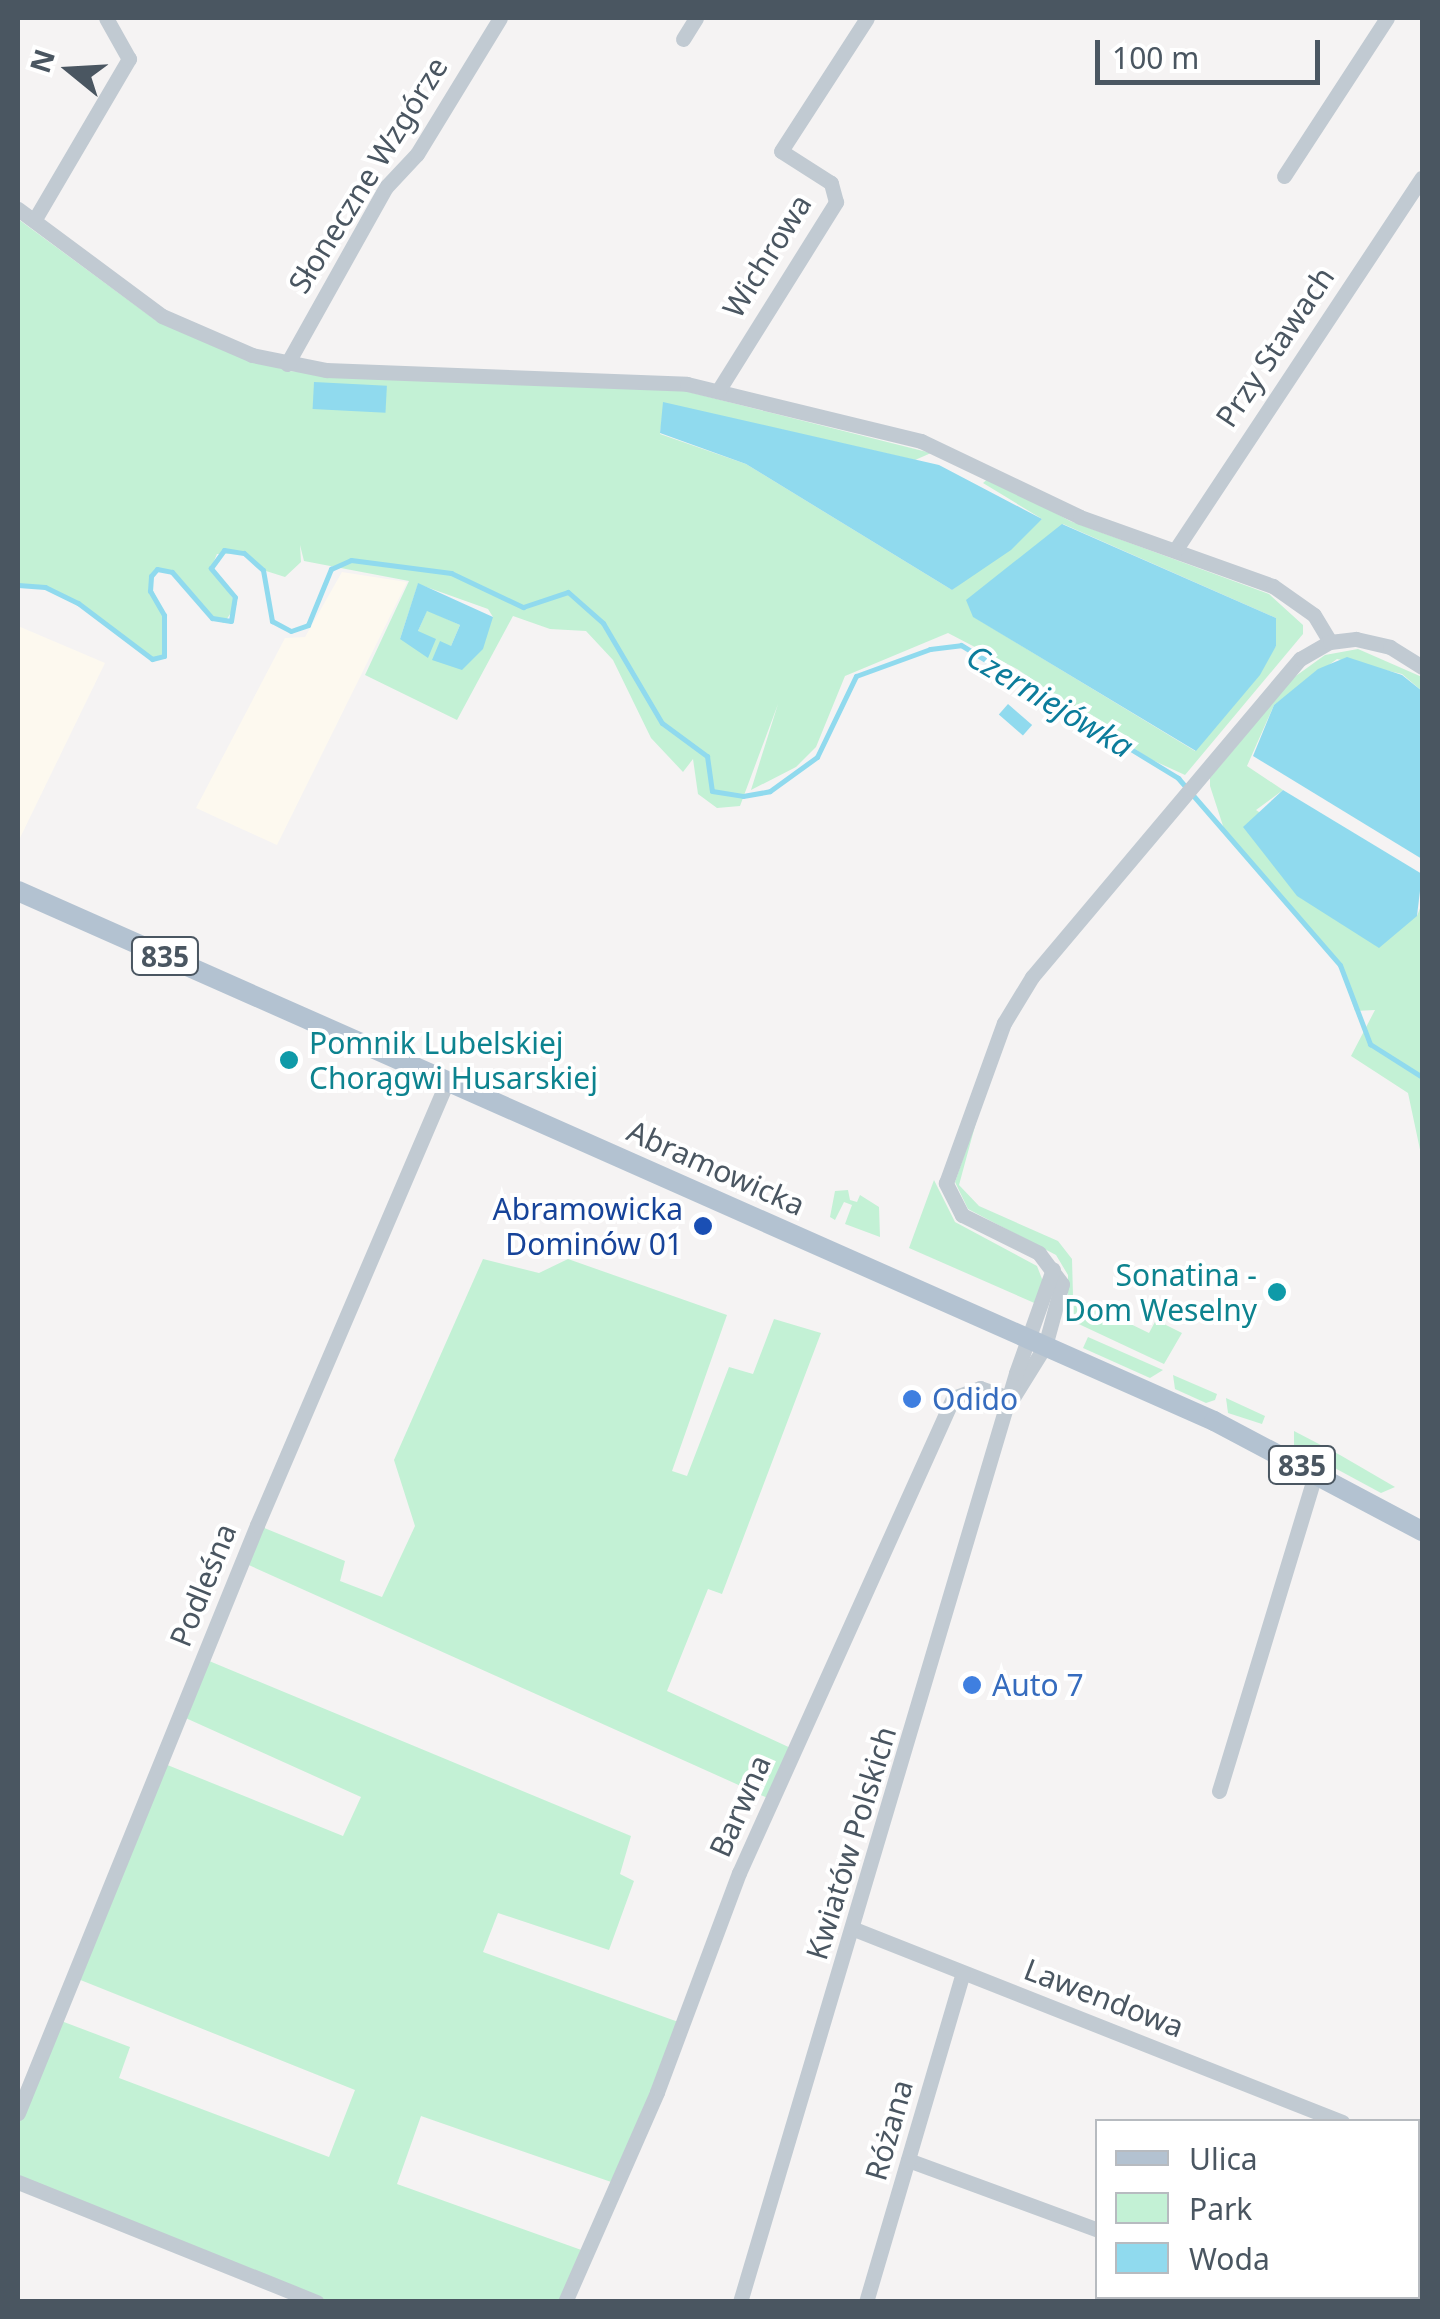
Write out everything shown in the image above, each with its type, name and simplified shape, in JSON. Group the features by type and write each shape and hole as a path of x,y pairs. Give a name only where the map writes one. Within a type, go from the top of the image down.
{"main road":[{"name":"Abramowicka","path":"18,891 1038,1343"},
{"name":"835","path":"1038,1343 1316,1472 1422,1531"}],"street":[{"path":"35,219 130,59 106,18"},
{"name":"Słoneczne Wzgórze","path":"287,364 386,188 417,154 500,18"},
{"path":"683,39 696,18"},
{"name":"Wichrowa","path":"718,391 836,202 831,184 780,151 868,18"},
{"path":"1284,176 1387,18"},
{"name":"Przy Stawach","path":"1176,549 1422,178"},
{"path":"18,209 173,322 287,364 718,391 921,441 1080,517 1176,549 1284,592 1320,621 1330,642 1374,642 1422,667"},
{"name":"Kwiatów Polskich","path":"740,2302 1012,1399 1038,1343 1053,1269 1033,1249 962,1215 948,1192 948,1170 1004,1023 1032,978 1290,668 1330,642"},
{"name":"Podleśna","path":"18,2113 256,1525 447,1081"},
{"name":"Barwna","path":"565,2302 658,2092 739,1873 953,1398 980,1388 1012,1399"},
{"path":"1219,1791 1316,1472"},
{"name":"Lawendowa","path":"854,1928 1333,2119"},
{"name":"Różana","path":"866,2302 963,1973"},
{"path":"908,2160 1095,2229"},
{"path":"18,2182 316,2302"}],"shaded area":[{"path":"342,572 407,582 277,845 196,808 285,638 305,637"},
{"path":"18,626 105,663 18,842"}],"green space":[{"path":"18,219 158,322 287,371 685,391 931,453 915,460 664,403 660,434 746,464 952,590 1042,519 983,483 990,477 1070,521 1269,594 1303,625 1303,634 1185,775 1150,759 1017,669 948,633 845,676 816,747 796,767 751,790 778,704 740,806 717,808 698,794 693,759 683,772 651,738 613,660 586,631 550,629 513,616 457,720 365,675 409,581 304,561 300,545 301,562 285,577 263,570 244,553 217,554 211,568 237,604 224,623 212,618 172,572 157,570 150,584 164,615 164,656 152,659 78,603 45,587 18,585","holes":["1063,524 1276,618 1276,646 1195,751 974,617","418,584 488,609 493,617 432,660 451,646 460,625 427,610 418,631 400,639"]},
{"path":"1358,649 1422,677 1422,691 1402,674 1337,659 1274,705 1247,766 1283,790 1256,810 1417,916 1422,903 1422,1159 1408,1093 1351,1056 1375,1010 1355,1011 1340,965 1225,832 1210,786 1210,778 1293,678 1325,655"},
{"path":"978,1115 959,1185 979,1206 1058,1241 1072,1259 1073,1296 1149,1333 1156,1320 1182,1333 1164,1364 1068,1319 1068,1275 1056,1255 968,1209 955,1182"},
{"path":"934,1180 955,1222 1037,1266 1044,1284 1039,1305 909,1248"},
{"path":"848,1190 850,1200 857,1202 860,1195 879,1207 880,1237 845,1224 852,1205 844,1202 835,1220 830,1217 835,1191"},
{"path":"483,1259 539,1273 568,1259 727,1315 672,1471 687,1476 729,1367 753,1374 774,1319 821,1333 722,1594 708,1589 667,1691 795,1750 772,1800 242,1562 257,1525 345,1561 340,1581 382,1597 415,1526 394,1460"},
{"path":"1088,1337 1163,1370 1150,1378 1083,1348"},
{"path":"1173,1375 1217,1394 1215,1400 1206,1403 1175,1389"},
{"path":"1226,1398 1265,1416 1262,1424 1228,1413"},
{"path":"1294,1431 1395,1487 1381,1493 1294,1446"},
{"path":"202,1658 631,1836 620,1874 634,1881 609,1950 498,1913 483,1952 684,2024 617,2184 421,2116 397,2184 587,2252 565,2301 317,2301 18,2182 18,2113 56,2019 130,2047 119,2078 329,2157 355,2090 73,1977 160,1762 343,1836 361,1797 179,1715"}],"water":[{"path":"314,382 387,386 385,413 313,409"},
{"path":"663,402 939,465 1042,519 1011,550 952,590 746,464 660,433"},
{"path":"1062,524 1276,618 1276,646 1260,675 1196,751 973,617 966,600"},
{"path":"418,583 493,617 483,649 462,670 432,660 440,641 451,646 460,625 427,611 418,631 436,639 428,658 400,639"},
{"path":"1347,657 1402,675 1422,691 1422,859 1253,756 1274,705 1318,669"},
{"path":"1008,704 1032,725 1023,736 999,715"},
{"path":"1283,790 1422,874 1417,916 1379,948 1297,896 1243,827"}],"waterway":[{"name":"Czerniejówka","path":"18,585 45,587 78,603 152,659 164,656 164,615 150,591 151,576 157,569 172,572 212,618 231,621 235,597 211,568 224,550 244,553 263,570 272,621 291,631 308,625 331,569 351,560 451,573 523,607 568,592 603,623 662,723 707,756 712,791 743,796 770,791 817,757 856,676 930,649 961,645 1178,778 1340,965 1370,1044 1422,1077"}],"place":[{"name":"Pomnik Lubelskiej Chorągwi Husarskiej","path":"289,1060"},
{"name":"Abramowicka Dominów 01","path":"703,1226"},
{"name":"Sonatina - Dom Weselny","path":"1277,1292"},
{"name":"Odido","path":"912,1399"},
{"name":"Auto 7","path":"972,1685"}]}
